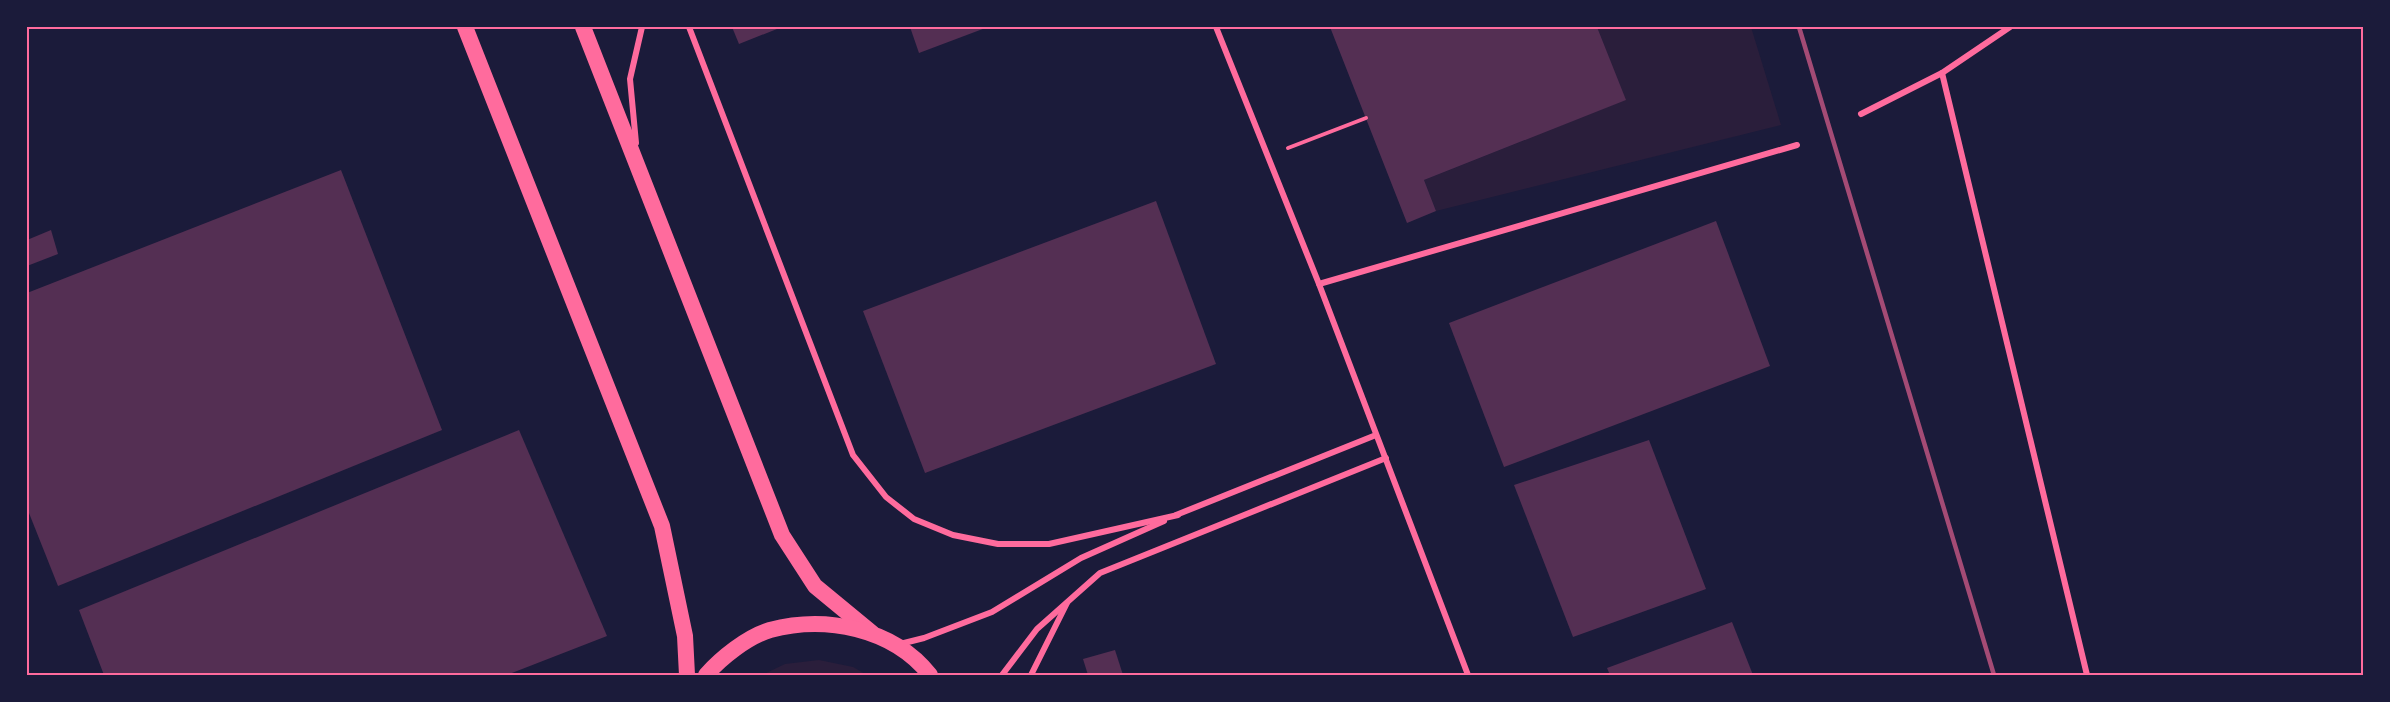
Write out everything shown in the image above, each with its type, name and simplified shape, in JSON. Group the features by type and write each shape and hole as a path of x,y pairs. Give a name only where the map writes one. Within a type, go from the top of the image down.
{"highway":[{"path":"465,27 662,526 685,636 687,675"},
{"path":"583,27 782,536 815,586 872,633 895,645 930,675"},
{"path":"706,675 723,656 768,631 820,622 872,633"}],"street":[{"path":"638,168 630,79 642,27"},
{"path":"689,27 853,455 886,497 914,519 953,535 998,544 1049,544 1178,515"},
{"path":"1216,27 1319,284 1468,675"},
{"path":"1861,114 1942,73 2010,27"},
{"path":"1942,73 2087,675"},
{"path":"1319,284 1797,145"},
{"path":"895,645 924,638 992,612 1082,558 1178,515 1376,435"},
{"path":"1002,675 1037,628 1100,573 1386,458"},
{"path":"1031,675 1069,600"}],"path":[{"path":"1266,156 1366,118"}],"shaded area":[{"path":"1597,27 1751,27 1781,125 1436,211 1424,180 1625,100"},
{"path":"819,660 853,667 867,675 762,675 785,664"}],"building":[{"path":"732,27 782,27 739,44"},
{"path":"910,27 988,27 919,53"},
{"path":"1330,27 1597,27 1626,100 1424,180 1436,211 1407,223"},
{"path":"341,170 442,430 58,586 27,508 27,293"},
{"path":"1156,201 1216,364 925,473 863,311"},
{"path":"1716,221 1770,366 1504,467 1449,323"},
{"path":"51,230 58,254 27,266 27,240"},
{"path":"519,430 607,636 507,675 104,675 79,610"},
{"path":"1649,440 1706,589 1573,637 1514,485"},
{"path":"1732,622 1753,675 1610,675 1607,668"},
{"path":"1115,650 1123,675 1088,675 1083,659"}],"railway":[{"path":"1799,27 1994,675"}]}
